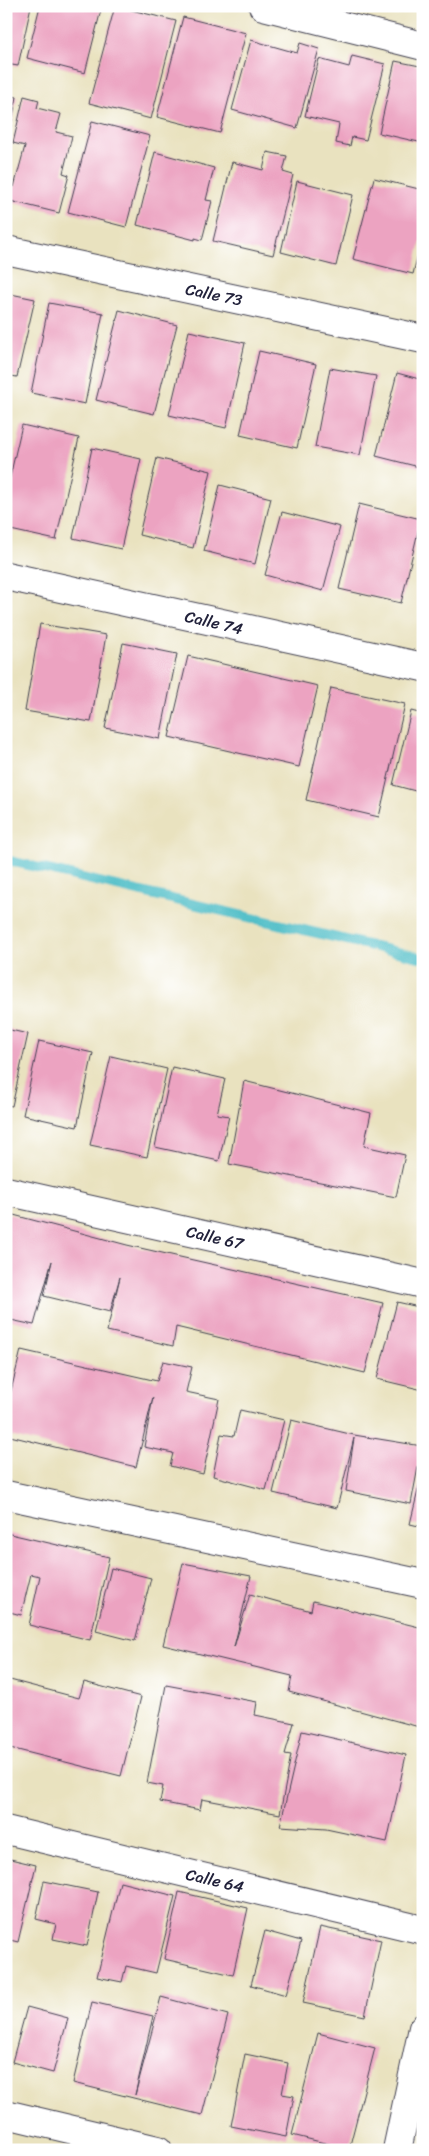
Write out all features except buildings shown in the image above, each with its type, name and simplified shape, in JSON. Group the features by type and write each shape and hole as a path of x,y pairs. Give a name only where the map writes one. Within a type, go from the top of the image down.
{"street":[{"path":"263,6 423,46"},
{"name":"Calle 73","path":"6,250 423,339"},
{"name":"Calle 74","path":"6,576 423,667"},
{"name":"Calle 67","path":"6,1191 423,1284"},
{"path":"6,1495 423,1584"},
{"name":"Calle 64","path":"6,1830 423,1930"},
{"path":"397,2150 423,2028"},
{"path":"6,2114 158,2150"}],"waterway":[{"path":"6,860 423,958"}]}
